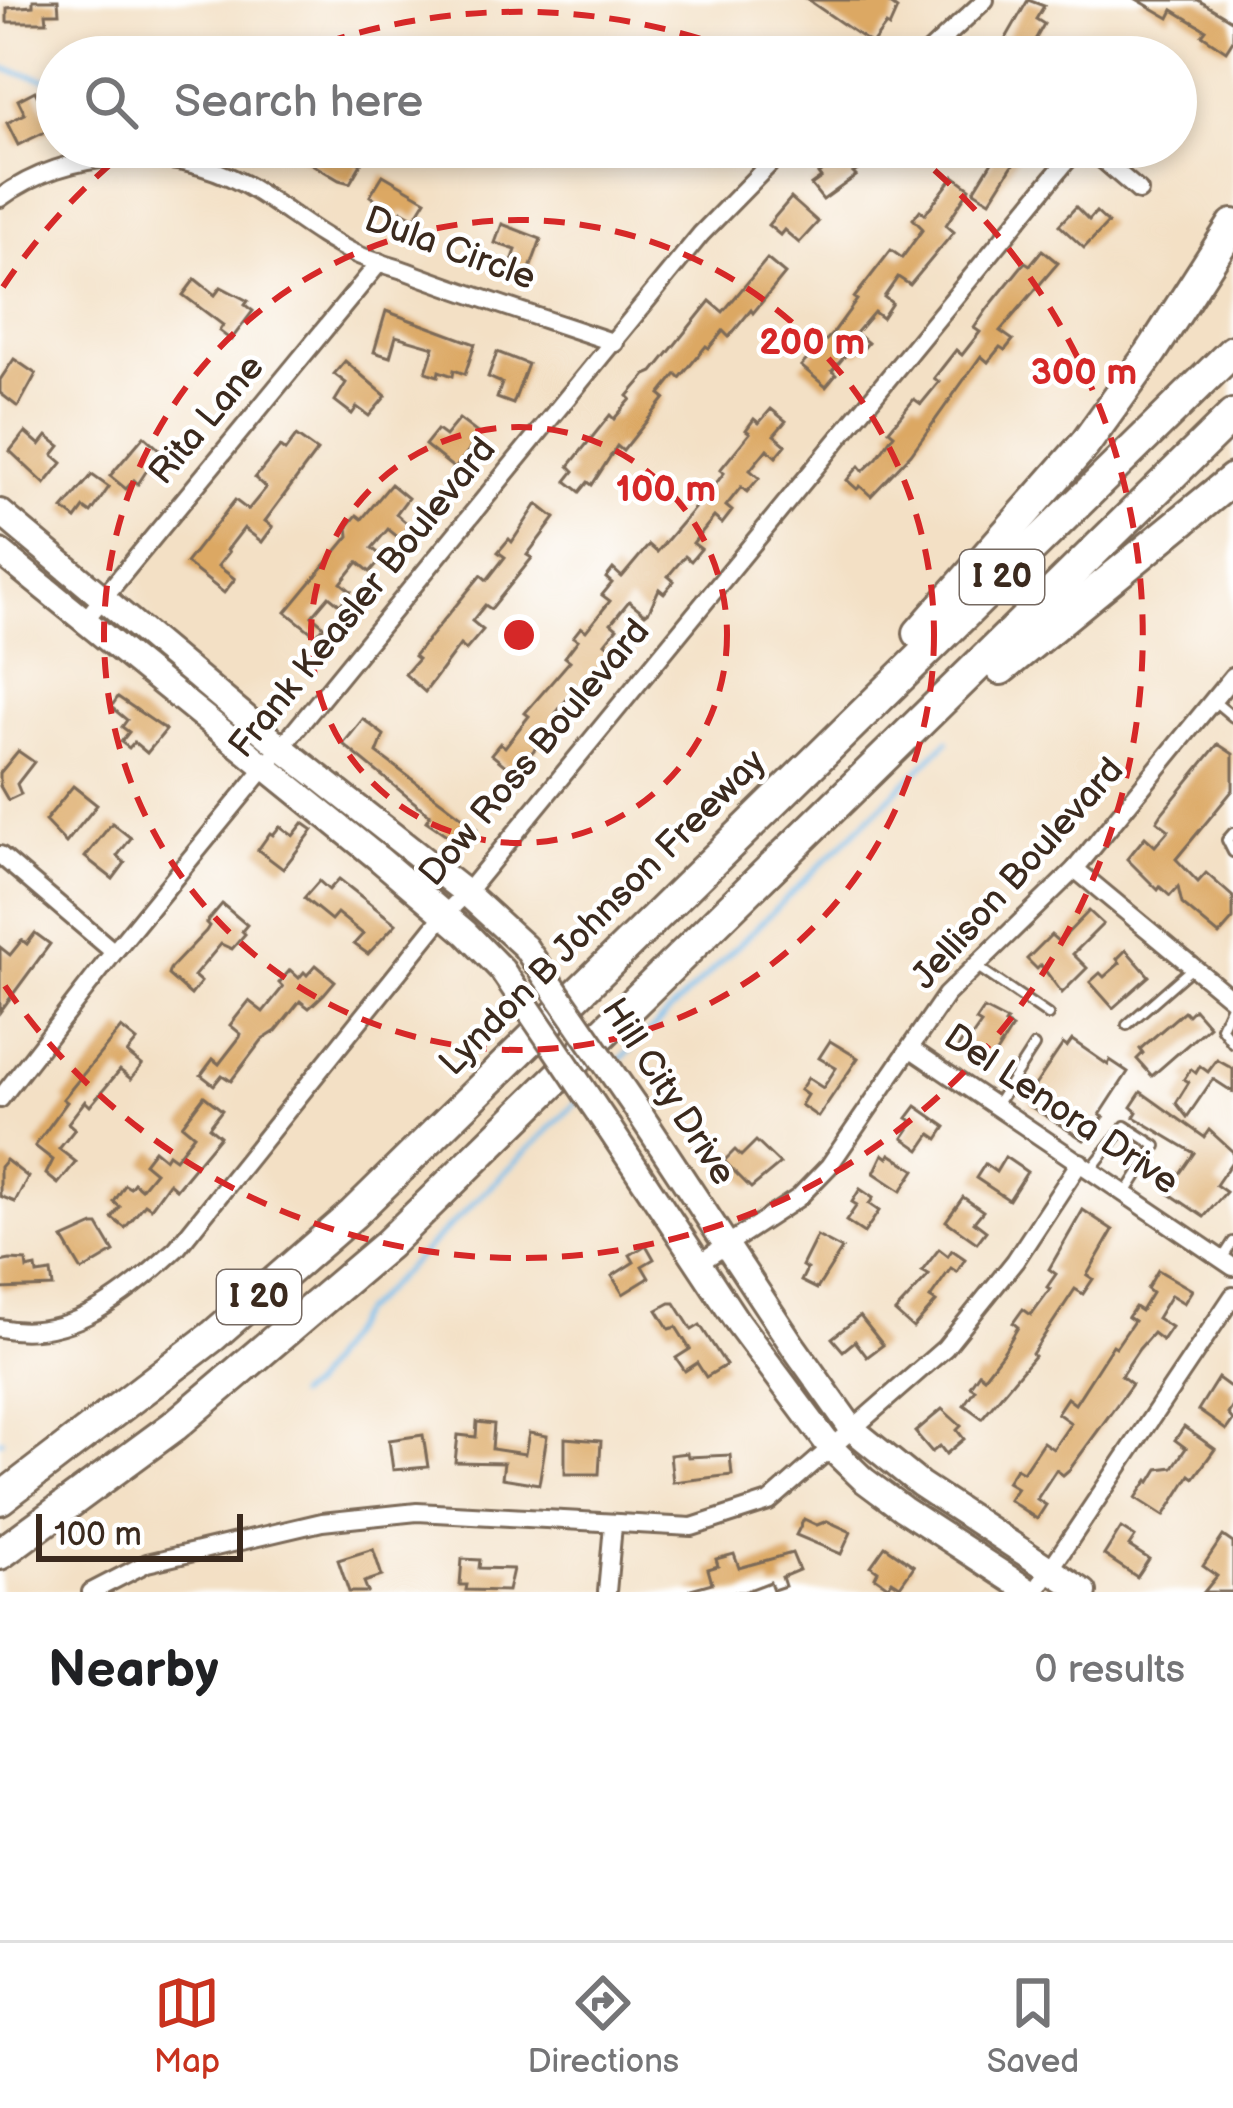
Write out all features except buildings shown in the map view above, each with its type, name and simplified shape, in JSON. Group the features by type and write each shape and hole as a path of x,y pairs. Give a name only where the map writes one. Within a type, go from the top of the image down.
{"highway":[{"path":"769,802 1054,482 1152,351 1233,225"},
{"name":"Lyndon B Johnson Freeway","path":"0,1499 196,1349 352,1214 1233,351"},
{"name":"I 20","path":"0,1554 112,1475 259,1358 388,1244 1233,415"},
{"path":"831,811 1233,479"},
{"path":"0,1564 112,1475"}],"street":[{"path":"948,36 985,0"},
{"name":"Dula Circle","path":"0,199 18,184 58,168"},
{"name":"Dula Circle","path":"199,168 240,182 353,253 615,343"},
{"name":"Frank Keasler Boulevard","path":"0,1099 114,952 701,234 765,168"},
{"name":"Dow Ross Boulevard","path":"0,1328 45,1330 76,1321 132,1290 178,1248 444,915 1061,168"},
{"path":"1112,168 1139,191"},
{"name":"Rita Lane","path":"85,620 380,262"},
{"name":"Hill City Drive","path":"0,512 103,599 502,970 772,1372 831,1448 890,1499 1032,1592"},
{"name":"Hill City Drive","path":"0,552 85,620 466,893 525,947 852,1429 920,1484 1084,1592"},
{"name":"Jellison Boulevard","path":"699,1263 798,1198 829,1166 946,994 1075,869 1233,676"},
{"path":"0,855 114,952"},
{"path":"1075,869 1233,1001"},
{"name":"Del Lenora Drive","path":"911,1048 1227,1263"},
{"path":"91,1592 147,1563 322,1522 417,1511 692,1527 769,1502 945,1348 1086,1166"},
{"path":"1032,1592 1233,1296"},
{"path":"607,1592 613,1526"}],"lane":[{"path":"1213,700 1233,717"},
{"path":"1233,832 1227,840 1233,852"},
{"path":"974,965 1048,1015"},
{"path":"1127,1025 1191,969"},
{"path":"1233,1001 1221,1027 1233,1043"},
{"path":"994,1108 1034,1046"},
{"path":"1086,1166 1124,1126 1156,1146 1125,1194"},
{"path":"1227,1263 1233,1242"}],"waterway":[{"path":"0,68 36,77"},
{"path":"617,1063 948,741"},
{"path":"296,1396 310,1387 360,1314 579,1100"}]}
